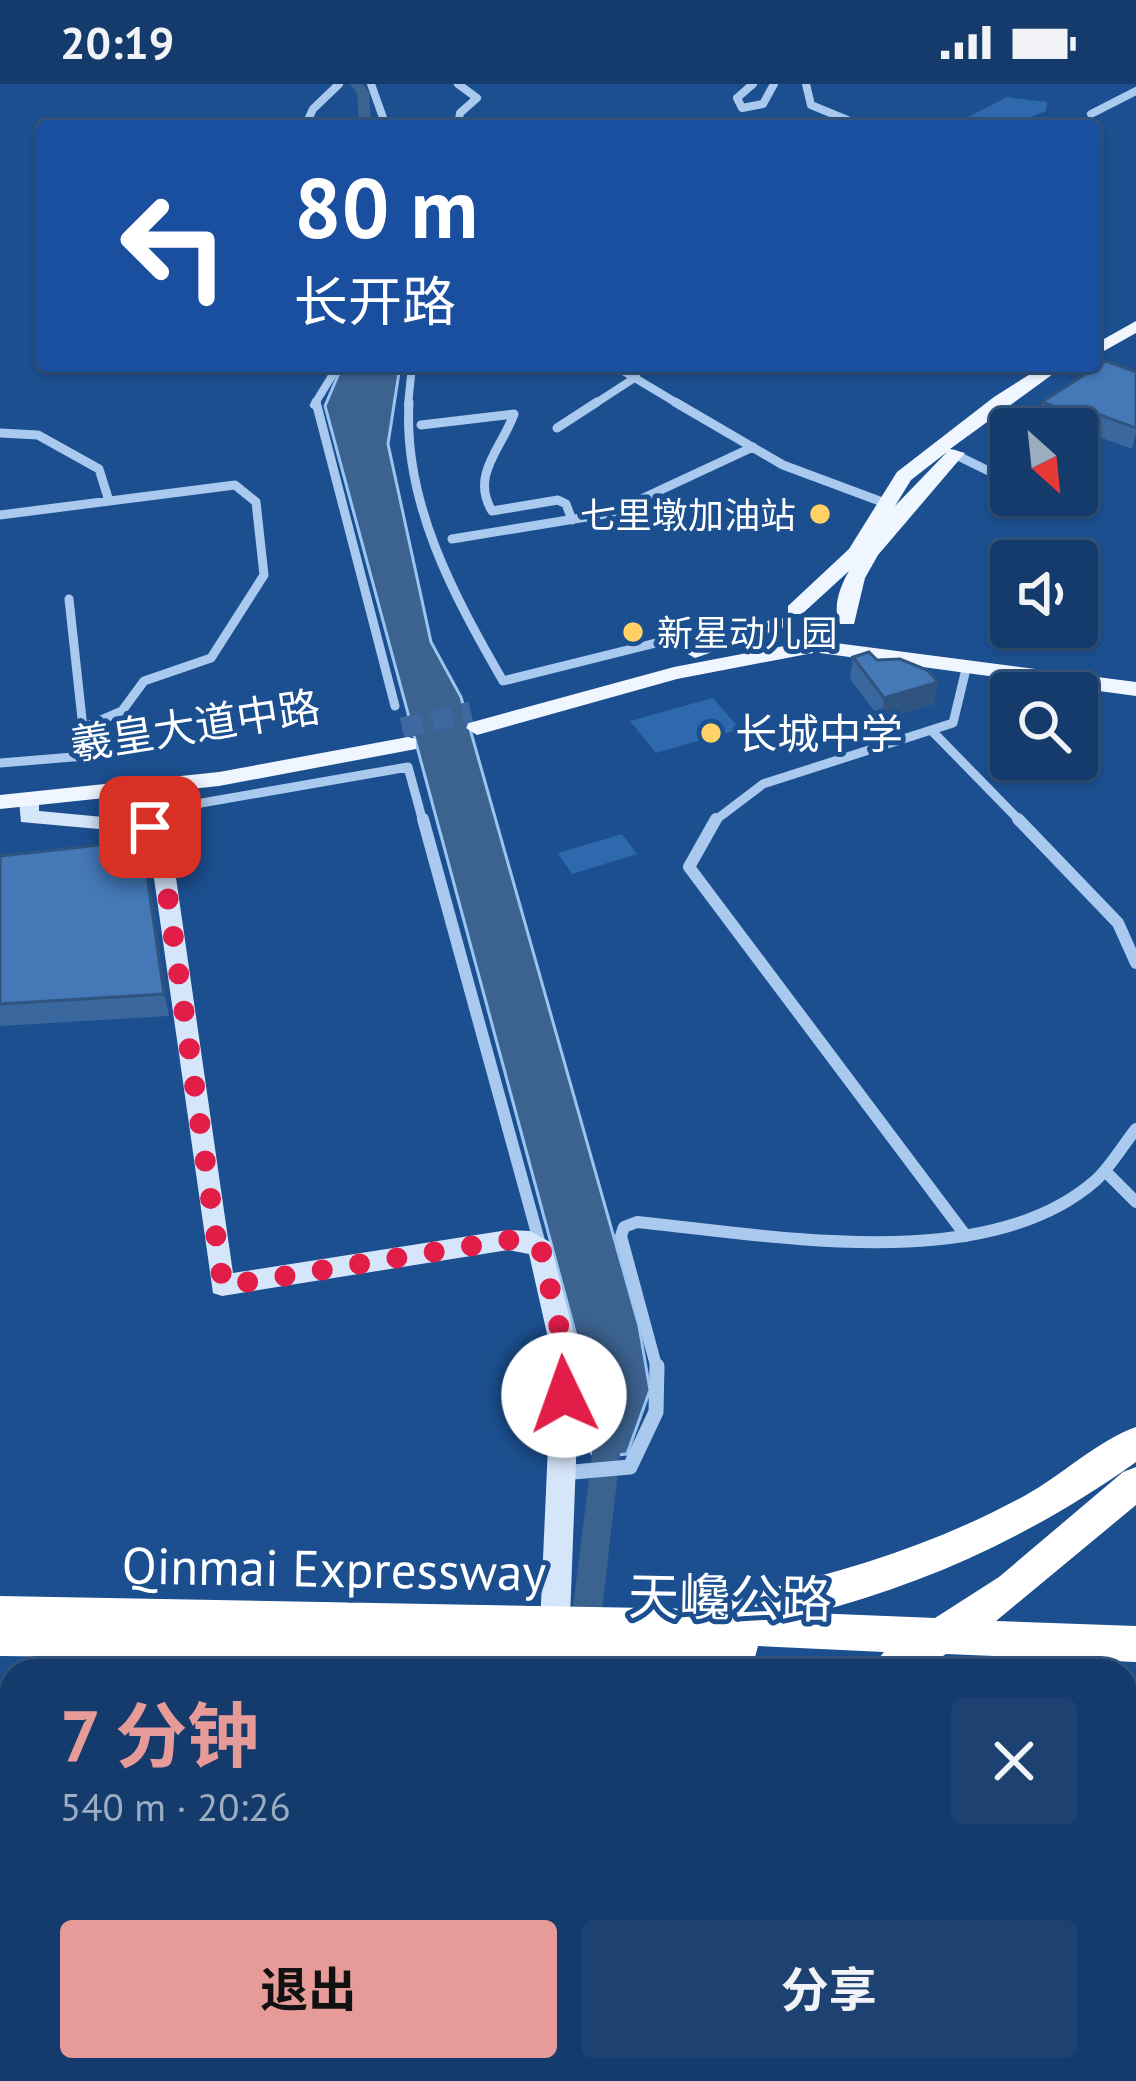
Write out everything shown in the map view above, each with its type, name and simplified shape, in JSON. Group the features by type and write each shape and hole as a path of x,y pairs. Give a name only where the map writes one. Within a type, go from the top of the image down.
{"highway":[{"path":"658,1625 858,1586 991,1532 1136,1442"},
{"path":"891,1654 1012,1589 1136,1483"},
{"name":"Qinmai Expressway","path":"0,1613 658,1625"},
{"name":"天巉公路","path":"658,1625 891,1654 1136,1644"},
{"path":"17,1638 135,1659"},
{"name":"天巉公路","path":"17,1638 1136,1656"}],"main road":[{"path":"1101,339 1136,321"},
{"path":"1101,347 1136,321"},
{"path":"1046,372 930,453 885,503 842,570 786,616 785,640 816,648 1136,686"},
{"path":"849,627 844,597 922,486 1010,406 1063,372"},
{"path":"849,627 816,648 674,673 474,720 714,647 786,616 824,609 849,627 915,651 1136,686"},
{"name":"羲皇大道中路","path":"0,790 215,764 402,726"},
{"name":"羲皇大道中路","path":"0,802 219,779 402,726"}],"street":[{"path":"308,120 339,84"},
{"path":"370,84 384,120"},
{"path":"458,84 477,98 460,113 459,120"},
{"path":"753,84 735,102 742,109 763,104 774,84"},
{"path":"806,84 812,105 848,120"},
{"path":"1090,114 1136,91"},
{"path":"334,372 314,405 335,460 402,726"},
{"path":"412,372 406,438 419,494 446,586 502,681 684,636 714,647"},
{"path":"626,372 753,447 852,495 885,503"},
{"path":"556,428 636,377"},
{"path":"421,425 514,414 480,480 480,497 492,511 558,500 566,504 572,520"},
{"path":"0,433 38,435 99,469 109,501"},
{"path":"452,539 572,520 638,503 753,447"},
{"path":"954,454 990,472"},
{"path":"0,515 236,485 256,502 264,575 211,658 144,680 122,711 98,726 83,728"},
{"path":"0,763 85,756 69,599"},
{"path":"966,1236 689,867 696,841 711,821 747,792 953,723 968,665"},
{"path":"934,733 1118,922 1136,963"},
{"path":"98,821 408,767 541,1249 566,1357 573,1472 554,1659"},
{"path":"29,800 28,817 150,827 160,842 223,1286 508,1240 530,1241 541,1249"},
{"path":"573,1472 630,1467 658,1393 661,1364 621,1236 624,1227 637,1222 926,1242 966,1236 1081,1196 1106,1172 1136,1129"},
{"path":"1106,1172 1136,1202"}],"shaded area":[{"path":"1007,97 1047,102 1046,111 1023,120 959,120"},
{"path":"339,372 399,372 388,444 431,642 461,697 639,1326 650,1390 627,1454 595,1457 578,1438 578,1343 325,406"},
{"path":"713,698 740,729 656,753 630,721"},
{"path":"622,834 637,854 572,874 558,853"}],"building":[{"path":"1106,361 1136,372 1136,428 1098,414 1098,408 1057,408 1042,402 1089,372 1101,372"},
{"path":"869,652 877,660 900,659 927,670 938,682 884,698 853,657"},
{"path":"140,826 164,994 0,1004 0,856 128,842 128,828"}],"waterway":[{"path":"356,84 363,92 365,120"},
{"path":"581,1659 607,1446"}],"tunnel":[{"path":"402,728 471,712"}],"place":[{"name":"七里墩加油站","path":"820,514"},
{"name":"新星动儿园","path":"633,632"},
{"name":"长城中学","path":"711,733"}],"route":[{"path":"150,827 160,842 223,1286 508,1240 530,1241 541,1249 566,1357 564,1395"}]}
